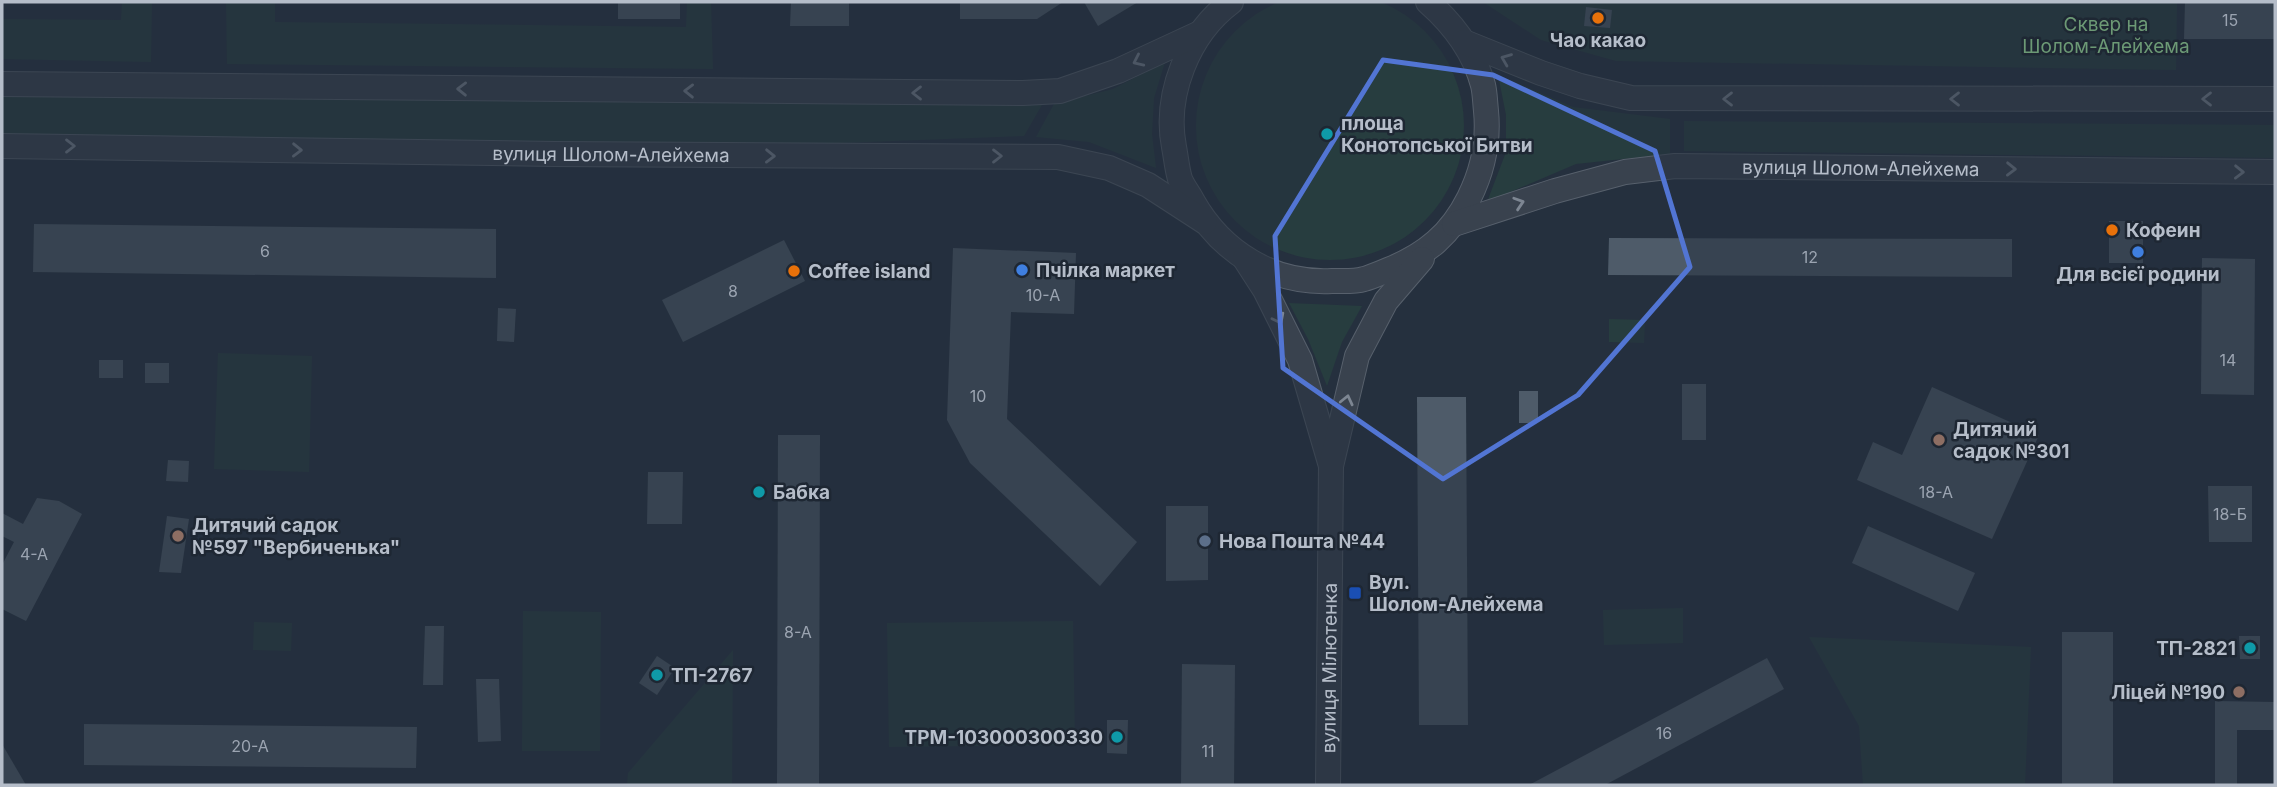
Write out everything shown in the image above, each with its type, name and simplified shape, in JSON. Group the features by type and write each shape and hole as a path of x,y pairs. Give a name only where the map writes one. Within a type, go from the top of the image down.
{"street":[{"path":"1231,2 1221,9 1200,33 1178,78 1171,128 1180,178 1205,222 1230,248 1277,275 1310,282 1362,280 1410,261 1436,242 1454,224 1480,176 1488,131 1483,85 1464,42 1446,17 1428,2"},
{"path":"2,84 1023,93 1060,91 1118,71 1200,33"},
{"path":"1464,42 1567,82 1631,98 2275,100"},
{"name":"вулиця Шолом-Алейхема","path":"2,146 1058,157 1110,168 1148,185 1205,222"},
{"name":"вулиця Шолом-Алейхема","path":"1454,224 1555,191 1625,172 1675,166 2275,172"},
{"name":"вулиця Мілютенка","path":"1328,785 1331,466 1357,356 1387,301 1436,242"},
{"name":"вулиця Мілютенка","path":"1245,259 1265,290 1300,360 1331,466"}],"highlighted area":[{"path":"1383,60 1493,75 1655,151 1690,267 1578,395 1443,479 1283,368 1275,236"}],"green space":[{"path":"1330,-8 1381,2 1425,31 1454,75 1464,126 1454,177 1425,221 1381,250 1330,260 1279,250 1235,221 1206,177 1196,126 1206,75 1235,31 1279,2"},
{"path":"122,2 152,2 151,62 2,59 2,19 121,20"},
{"path":"226,2 275,2 275,22 686,27 687,2 711,2 713,69 227,64"},
{"name":"Сквер на Шолом-Алейхема","path":"1483,2 2177,2 2176,70 1616,61 1541,40"},
{"path":"1165,62 1154,98 1152,134 1156,168 1089,142 1036,137 1054,104 1113,89"},
{"path":"1498,75 1573,107 1670,119 1670,154 1576,164 1487,202 1506,152 1506,115"},
{"path":"2,84 1043,103 1024,136 555,154 2,146"},
{"path":"1684,121 2275,125 2275,158 1684,151"},
{"path":"1289,303 1362,306 1342,342 1327,386 1308,339"},
{"path":"1609,319 1645,320 1644,343 1609,342"},
{"path":"218,353 312,356 309,472 214,469"},
{"path":"1683,608 1683,643 1604,645 1603,610"},
{"path":"523,611 601,612 600,751 522,751"},
{"path":"1073,621 1075,745 889,747 887,623"},
{"path":"254,622 292,623 291,651 253,650"},
{"path":"1809,637 2031,647 2025,785 1863,785 1859,726"},
{"path":"733,650 732,785 627,785 628,773"}],"building":[{"path":"618,2 680,2 680,19 618,19"},
{"path":"791,2 849,2 849,26 790,26"},
{"path":"960,2 1063,2 1037,19 960,19"},
{"path":"1084,2 1138,2 1098,26"},
{"path":"2185,2 2275,2 2275,39 2184,39"},
{"name":"Чао какао","path":"1586,7 1612,10 1610,28 1584,26"},
{"path":"2109,221 2143,221 2143,263 2109,263"},
{"path":"34,224 496,229 496,278 33,272"},
{"path":"1609,238 2012,239 2012,277 1608,275"},
{"path":"784,240 805,281 683,342 662,300"},
{"path":"953,248 1076,253 1074,314 1011,312 1007,419 1137,542 1100,586 970,463 947,420"},
{"path":"2202,258 2255,259 2254,395 2201,394"},
{"path":"498,308 516,309 514,342 497,341"},
{"path":"99,360 123,360 123,378 99,378"},
{"path":"145,363 169,363 169,383 145,383"},
{"path":"1682,384 1706,384 1706,440 1682,440"},
{"path":"1932,387 2039,435 1992,539 1857,480 1873,442 1902,455"},
{"path":"1519,391 1538,391 1538,423 1519,423"},
{"path":"1417,397 1466,397 1468,725 1419,725"},
{"path":"778,435 820,435 819,785 777,785"},
{"path":"168,460 189,461 188,482 166,481"},
{"path":"648,472 683,472 682,524 647,524"},
{"path":"2208,486 2252,486 2252,542 2209,542"},
{"path":"37,498 59,501 82,514 26,621 2,609 2,565 14,542 2,536 2,513 23,524"},
{"path":"1166,506 1208,506 1208,580 1166,581"},
{"path":"167,516 189,519 181,573 159,572"},
{"path":"1868,526 1975,573 1958,611 1852,563"},
{"path":"425,626 444,626 443,685 423,685"},
{"path":"2062,632 2113,632 2113,785 2062,785"},
{"name":"ТП-2821","path":"2239,636 2260,636 2260,659 2240,659"},
{"name":"ТП-2767","path":"657,656 675,668 657,695 639,683"},
{"path":"1767,658 1784,689 1605,785 1529,785"},
{"path":"1182,664 1235,665 1234,785 1181,785"},
{"path":"476,679 499,679 501,741 478,742"},
{"path":"2215,701 2275,702 2275,730 2237,730 2237,785 2215,785"},
{"name":"ТРМ-103000300330","path":"1107,720 1128,720 1127,754 1107,753"},
{"path":"84,724 417,727 416,768 84,765"},
{"path":"2,744 26,785 2,785"}],"place":[{"name":"Чао какао","path":"1598,18"},
{"name":"площа Конотопської Битви","path":"1327,134"},
{"name":"Кофеин","path":"2112,230"},
{"name":"Для всієї родини","path":"2138,252"},
{"name":"Пчілка маркет","path":"1022,270"},
{"name":"Coffee island","path":"794,271"},
{"name":"Дитячий садок №301","path":"1939,440"},
{"name":"Бабка","path":"759,492"},
{"name":"Дитячий садок №597 \"Вербиченька\"","path":"178,536"},
{"name":"Нова Пошта №44","path":"1205,541"},
{"name":"Вул. Шолом-Алейхема","path":"1355,593"},
{"name":"ТП-2821","path":"2250,648"},
{"name":"ТП-2767","path":"657,675"},
{"name":"Ліцей №190","path":"2239,692"},
{"name":"ТРМ-103000300330","path":"1117,737"}]}
